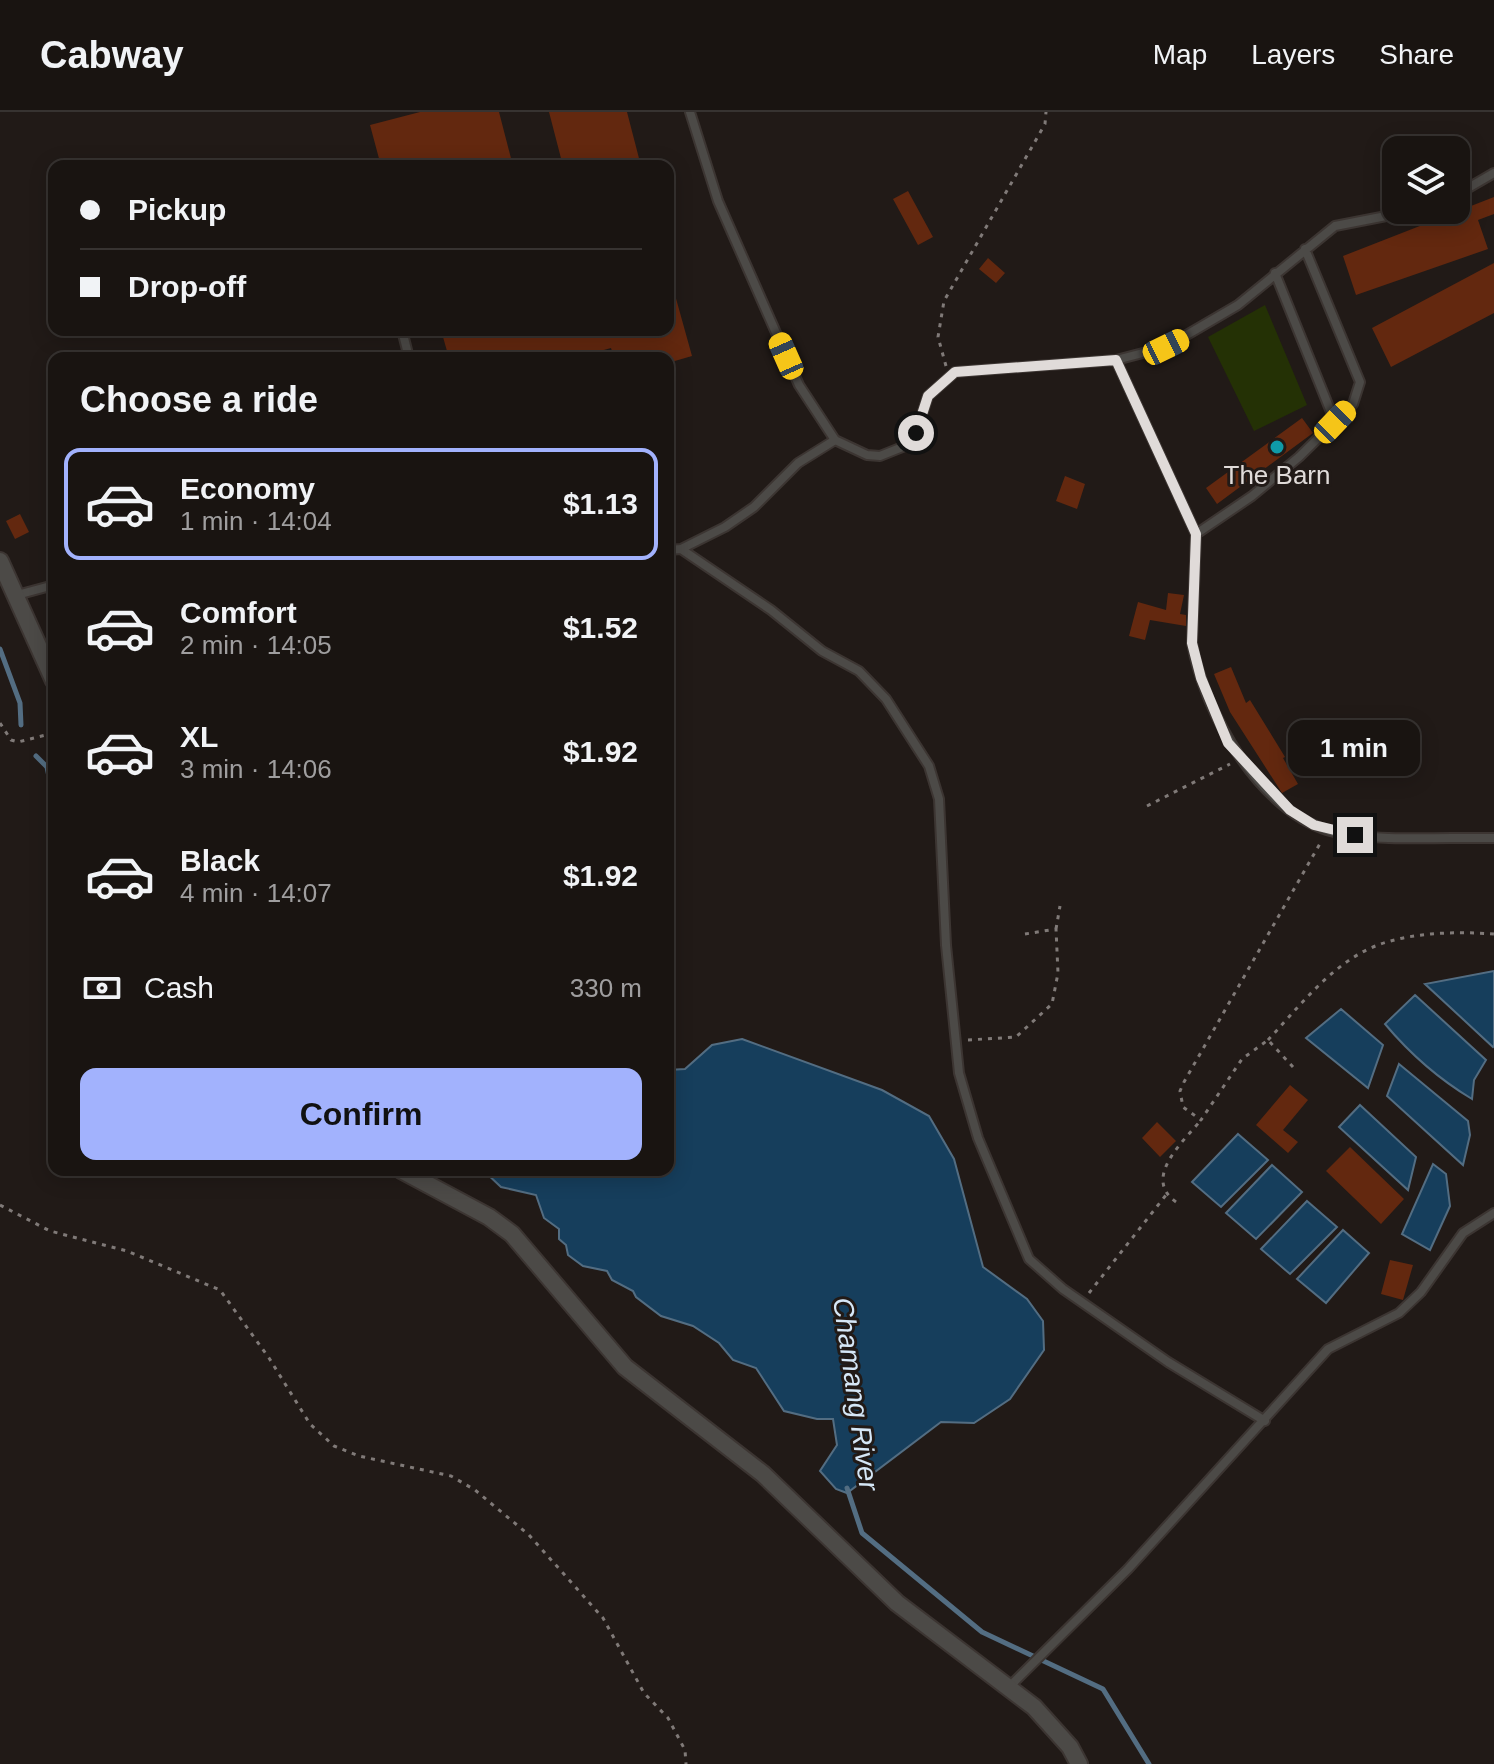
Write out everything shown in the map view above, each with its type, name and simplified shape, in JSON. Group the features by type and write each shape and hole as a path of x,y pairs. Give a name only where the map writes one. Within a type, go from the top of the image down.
{"street":[{"path":"0,561 48,667"},
{"path":"412,1176 489,1217 512,1234 625,1367 763,1474 897,1603 1010,1686 1052,1725 1079,1764"}],"lane":[{"path":"690,112 718,201 799,385 835,440 867,455 895,452 916,433 928,396 955,372 1116,360 1166,347 1192,335 1258,291 1275,273 1335,226 1382,217"},
{"path":"1470,187 1494,173"},
{"path":"1196,534 1252,496 1353,404 1360,382 1305,249"},
{"path":"1275,273 1335,422"},
{"path":"1116,360 1196,534 1192,643 1195,659 1222,730 1241,759 1290,810 1328,830 1355,835 1494,838"},
{"path":"674,550 725,527 754,507 798,463 835,440"},
{"path":"681,549 771,610 822,651 859,671 886,699 929,766 937,790 941,822 954,1041 966,1104 1023,1247 1040,1271 1081,1302 1168,1362 1265,1421"},
{"path":"17,595 48,587"},
{"path":"1010,1686 1053,1645 1265,1421 1328,1349 1399,1313 1421,1292 1463,1233 1494,1213"}],"path":[{"path":"949,377 938,337 944,301 1045,124 1046,112"},
{"path":"0,723 11,740 18,742 48,734"},
{"path":"1147,806 1241,759"},
{"path":"1201,1120 1183,1107 1180,1091 1328,830"},
{"path":"954,1041 1016,1037 1052,1004 1058,973 1056,929 1060,906"},
{"path":"1025,934 1056,929"},
{"path":"1176,1202 1166,1195 1161,1183 1165,1166 1242,1059 1268,1040 1321,982 1360,953 1407,938 1494,934"},
{"path":"1268,1040 1293,1067"},
{"path":"1081,1302 1166,1195"},
{"path":"0,1205 50,1231 127,1251 220,1290 269,1358 310,1424 334,1446 359,1456 451,1476 475,1490 529,1535 603,1618 644,1693 668,1718 685,1750 686,1764"}],"green space":[{"path":"1265,305 1307,405 1254,431 1208,337"}],"water":[{"path":"1494,971 1494,1046 1493,1047 1425,984"},
{"path":"1415,995 1486,1060 1474,1080 1472,1099 1425,1065 1385,1024"},
{"path":"1341,1009 1383,1045 1368,1088 1306,1038"},
{"path":"742,1039 882,1090 929,1116 954,1159 983,1267 1027,1299 1043,1321 1044,1350 1010,1399 974,1423 941,1422 847,1493 836,1489 820,1471 837,1445 833,1419 817,1419 784,1411 756,1368 733,1360 719,1343 693,1326 661,1316 636,1297 633,1291 612,1280 607,1271 583,1266 568,1255 566,1245 559,1239 559,1229 544,1218 536,1195 501,1187 489,1176 674,1176 674,1070 685,1069 712,1045"},
{"path":"1399,1064 1468,1121 1470,1135 1463,1165 1387,1096"},
{"path":"1360,1105 1416,1157 1408,1190 1339,1127"},
{"path":"1238,1134 1268,1160 1221,1207 1192,1182"},
{"path":"1433,1164 1446,1174 1450,1206 1430,1250 1402,1234"},
{"path":"1272,1165 1302,1192 1256,1239 1226,1213"},
{"path":"1307,1201 1337,1227 1290,1274 1261,1249"},
{"path":"1343,1230 1369,1253 1326,1303 1297,1279"}],"building":[{"path":"420,112 499,112 511,160 379,160 370,125"},
{"path":"549,112 627,112 639,160 561,160"},
{"path":"908,191 933,237 918,245 893,199"},
{"path":"1494,197 1494,214 1478,220 1488,249 1356,295 1343,256 1425,224 1470,224 1470,206"},
{"path":"988,258 1005,273 996,283 979,269"},
{"path":"1494,263 1494,313 1391,367 1372,328"},
{"path":"674,291 692,356 674,361 674,352 612,352 611,348 597,352 447,352 443,336 674,336"},
{"name":"The Barn","path":"1302,418 1313,433 1217,504 1206,488"},
{"path":"1065,476 1085,484 1077,509 1056,501"},
{"path":"20,514 29,532 15,539 6,521"},
{"path":"1168,593 1184,595 1180,614 1186,615 1186,626 1150,620 1145,640 1129,636 1138,602 1166,610"},
{"path":"1231,667 1246,703 1250,700 1298,784 1282,793 1230,712 1214,674"},
{"path":"1290,1085 1308,1100 1283,1130 1298,1142 1288,1153 1256,1125"},
{"path":"1157,1122 1176,1141 1160,1157 1142,1138"},
{"path":"1350,1147 1404,1199 1381,1224 1326,1171"},
{"path":"1390,1260 1413,1265 1403,1300 1381,1294"}],"waterway":[{"name":"Chamang River","path":"0,649 20,703 21,725"},
{"path":"36,756 48,772"},
{"name":"Chamang River","path":"847,1488 862,1533 982,1632 1103,1689 1149,1764"}],"place":[{"name":"The Barn","path":"1277,447"}],"route":[{"path":"916,433 928,396 955,372 1116,360 1196,534 1192,643 1201,678 1228,743 1278,800 1302,819 1335,832 1355,835"}]}
